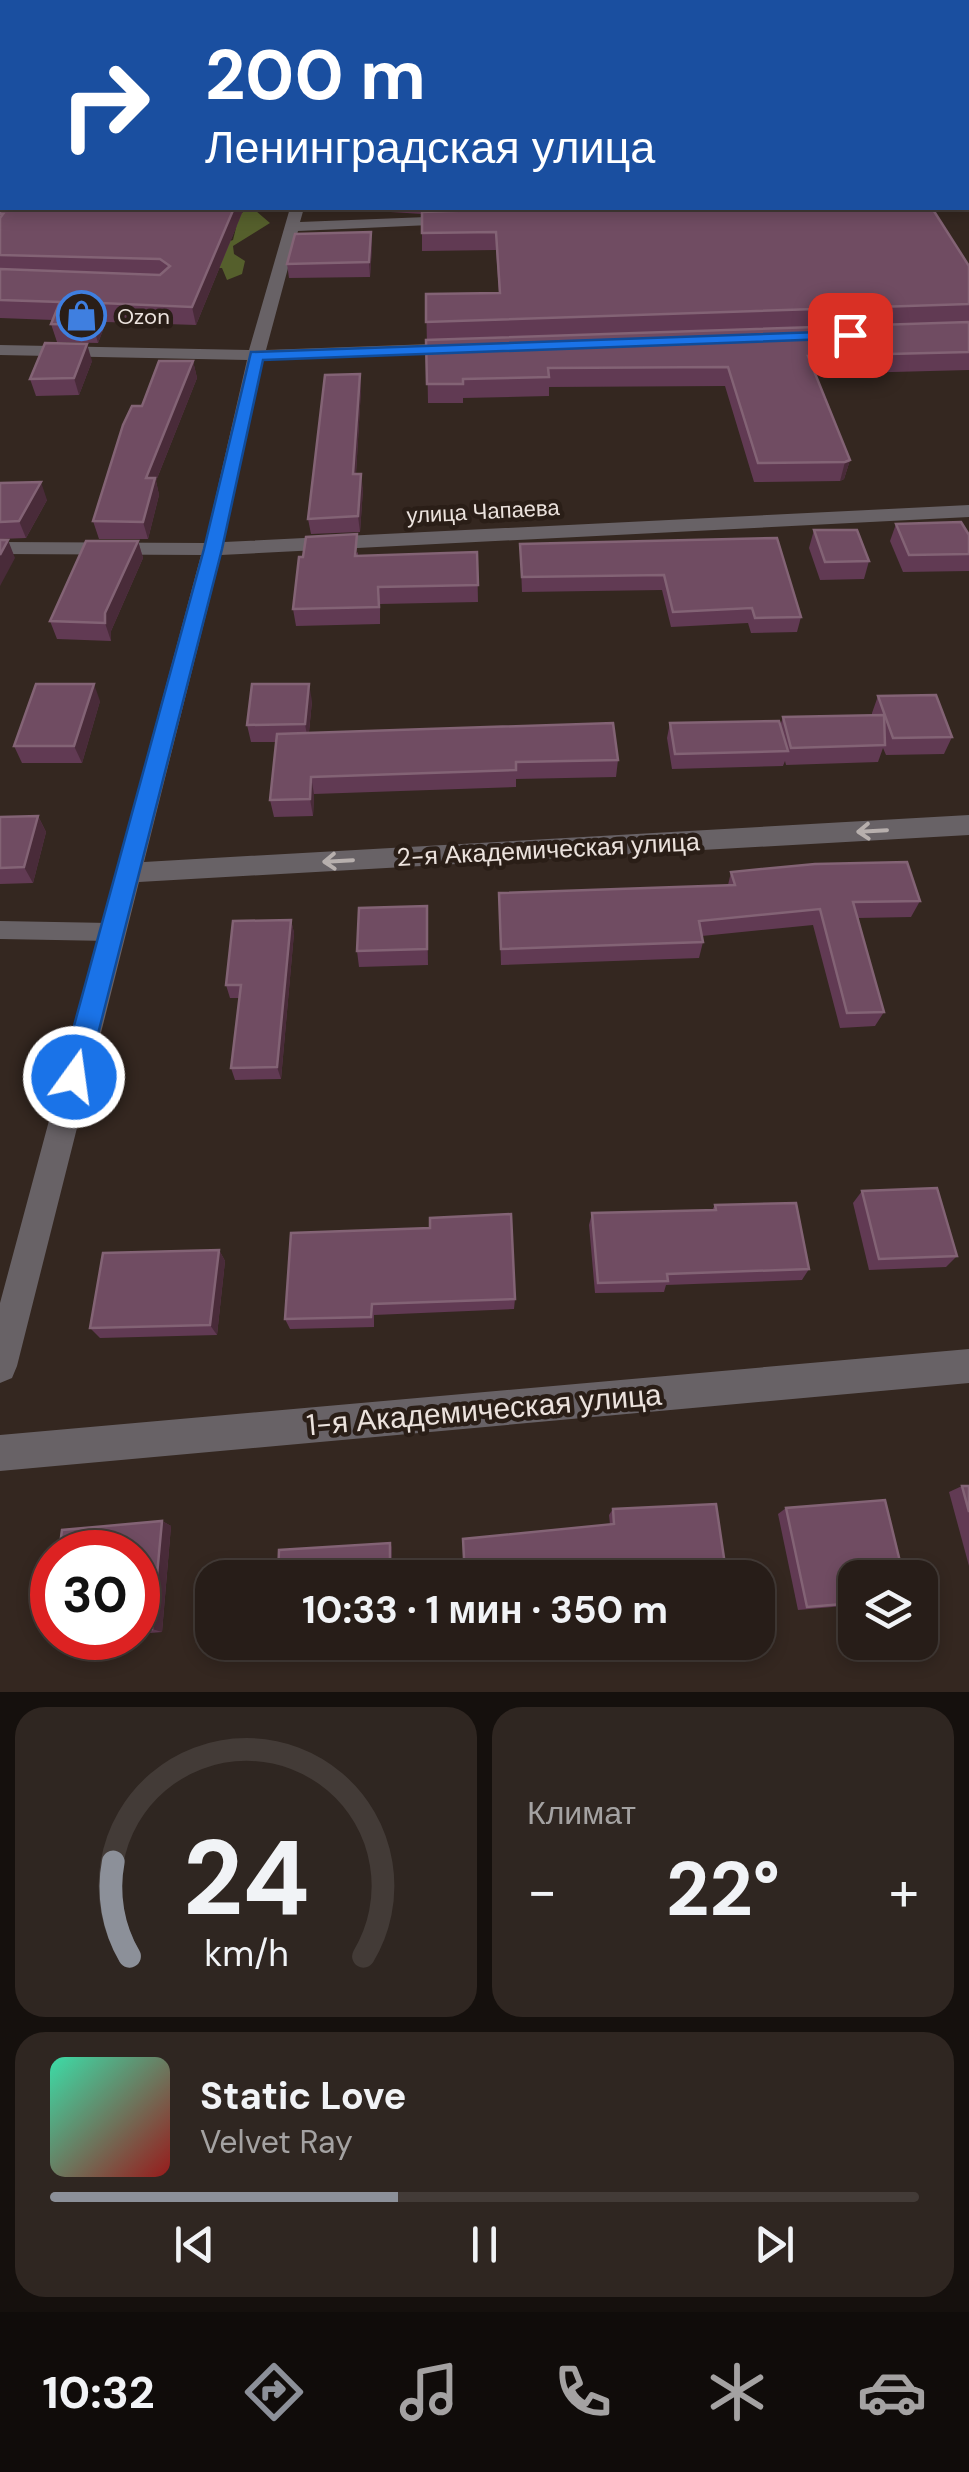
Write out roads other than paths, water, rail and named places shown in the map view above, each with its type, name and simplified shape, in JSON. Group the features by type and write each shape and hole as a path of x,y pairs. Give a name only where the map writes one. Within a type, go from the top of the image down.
{"street":[{"path":"0,1366 110,932 213,549 256,356 295,217 468,220"},
{"path":"0,350 256,356 474,348"},
{"name":"улица Чапаева","path":"0,548 213,549 969,512"},
{"name":"2-я Академическая улица","path":"126,873 969,826"},
{"name":"1-я Академическая улица","path":"0,1453 969,1366"}],"lane":[{"path":"0,930 110,932"}],"place":[{"name":"Ozon","path":"82,316"}]}
